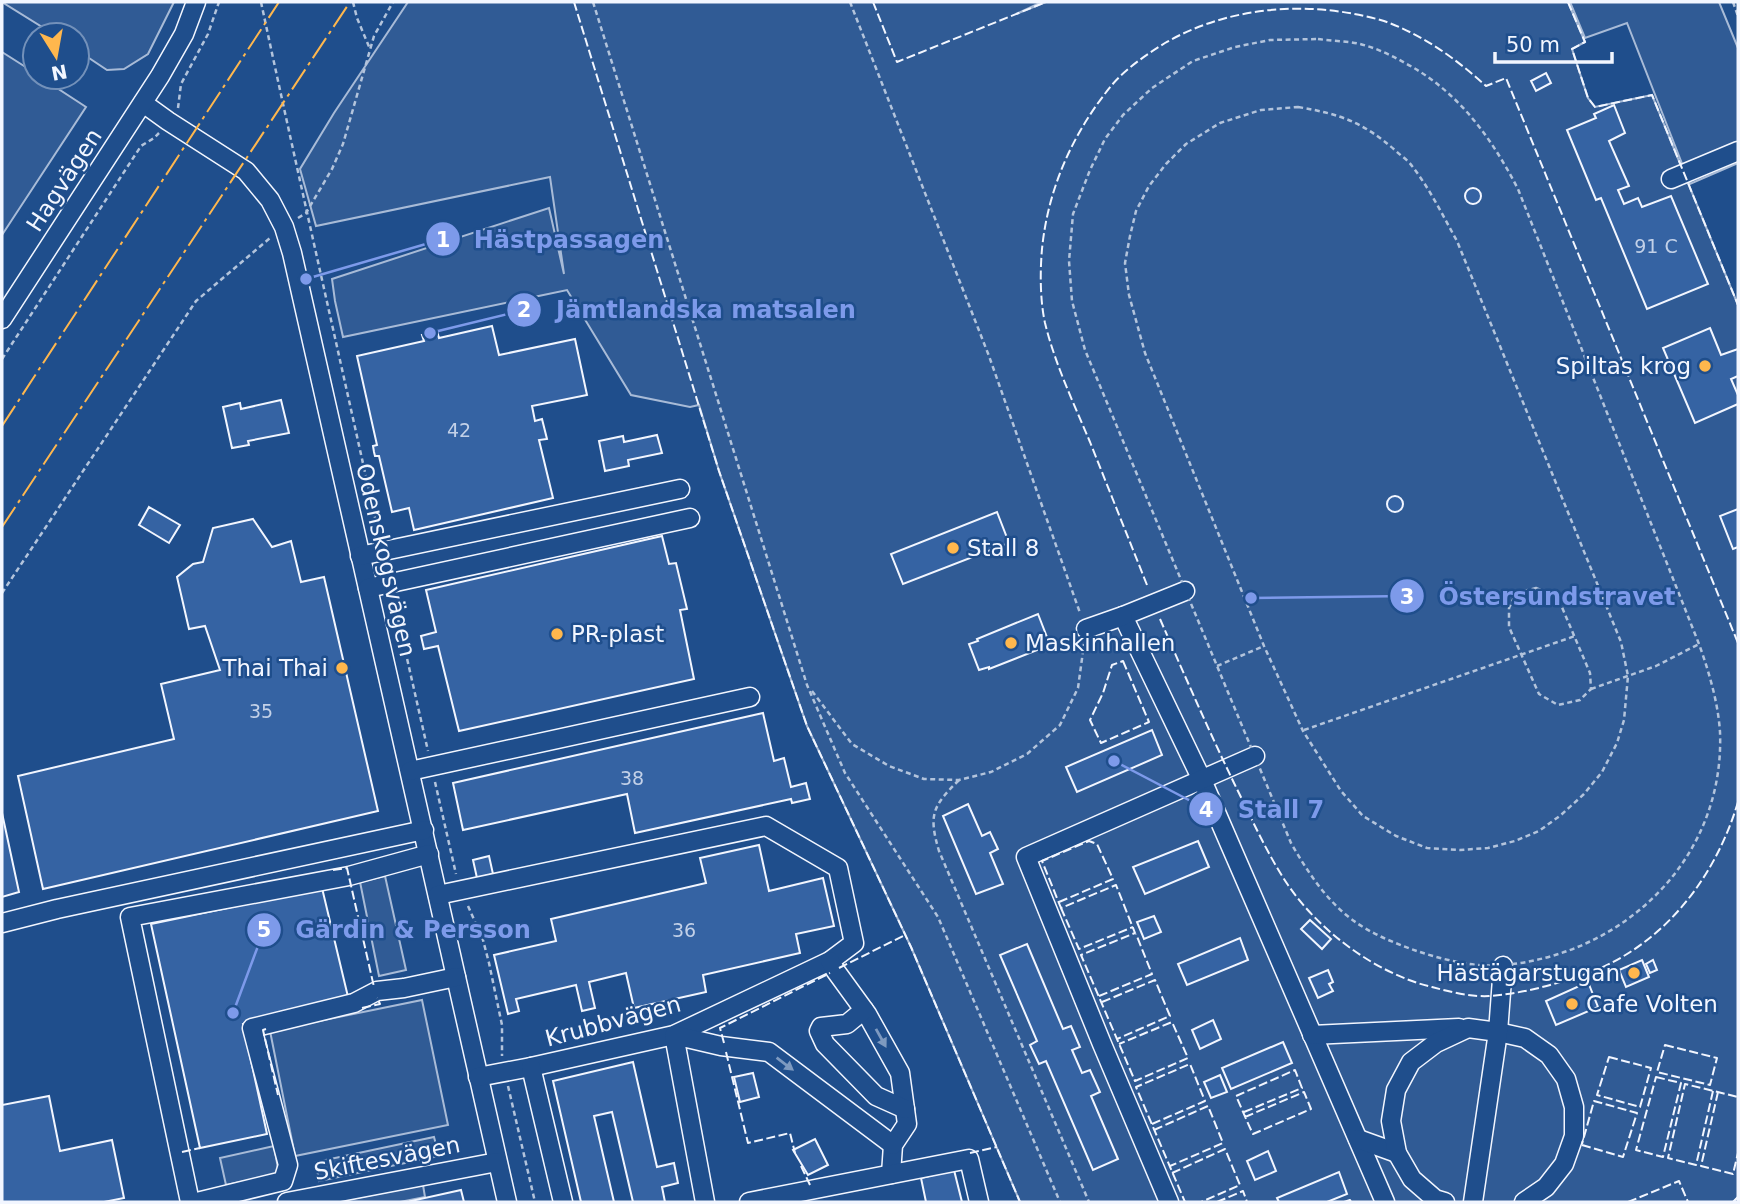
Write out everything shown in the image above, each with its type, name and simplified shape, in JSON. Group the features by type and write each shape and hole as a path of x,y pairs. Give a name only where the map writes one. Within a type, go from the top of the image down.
{"street":[{"path":"144,103 184,34 196,2"},
{"name":"Odenskogsvägen","path":"144,103 167,121 246,171 270,200 284,227 507,1202"},
{"name":"Hagvägen","path":"2,318 144,103"},
{"path":"1671,179 1738,151"},
{"path":"360,556 680,489"},
{"path":"368,588 690,518"},
{"path":"1086,629 1185,591"},
{"path":"1123,617 1202,780 1385,1202"},
{"path":"410,771 750,697"},
{"path":"1168,1202 1026,857 1255,756"},
{"name":"Krubbvägen","path":"460,890 766,826 838,868 854,943 830,961 674,1035 531,1068 478,1077"},
{"path":"2,923 424,830"},
{"path":"190,1202 130,917 349,876 429,854"},
{"path":"438,895 460,890"},
{"path":"830,961 864,1010 900,1073 907,1124 893,1145 891,1174"},
{"path":"1473,1202 1498,1032 1503,966"},
{"path":"197,1202 283,1181 288,1165 252,1028 354,1003 377,991 456,977"},
{"path":"864,1010 847,1024 821,1027 818,1031 825,1044 876,1096 905,1110"},
{"path":"1312,1035 1468,1028 1525,1038 1549,1055 1566,1079 1574,1107 1574,1136 1564,1164 1546,1187 1524,1202"},
{"path":"1445,1202 1435,1199 1412,1179 1397,1153 1391,1121 1396,1090 1411,1062 1436,1043 1468,1028"},
{"path":"705,1202 674,1035 721,1046 769,1052 893,1145"},
{"path":"531,1068 563,1202"},
{"path":"1358,1139 1397,1153"},
{"path":"749,1202 969,1159 979,1202"},
{"name":"Skiftesvägen","path":"287,1202 497,1162"}],"path":[{"path":"2,359 141,146 154,138 179,106 181,85 208,34 219,2"},
{"path":"261,2 383,552"},
{"path":"353,2 370,49"},
{"path":"2,593 196,301 256,249 306,213 332,169 343,144 374,37 393,2"},
{"path":"593,2 807,685 845,773 938,917 1060,1202"},
{"path":"807,685 852,744 889,766 924,779 959,780 991,772 1027,754 1060,725 1078,688 1086,629 989,356 850,2"},
{"path":"1732,2 1738,16"},
{"path":"1270,40 1318,40 1361,44 1419,70 1466,109 1483,130 1518,189 1699,644 1715,698 1720,731 1719,760 1706,817 1694,844 1677,873 1656,897 1626,922 1593,940 1549,957 1503,966 1469,964 1431,956 1375,935 1347,916 1327,897 1291,843 1185,591 1084,350 1072,301 1069,261 1073,214 1105,139 1123,115 1152,88 1193,61 1234,47 1270,40"},
{"path":"1298,107 1324,111 1359,123 1385,141 1411,164 1457,241 1621,642 1628,676 1624,720 1617,743 1602,772 1561,815 1539,831 1488,848 1427,848 1396,836 1363,816 1341,791 1303,731 1264,646 1145,354 1129,295 1125,263 1136,211 1149,186 1186,144 1220,123 1261,110 1298,107"},
{"path":"390,583 453,864 460,890 483,940 489,963 502,1026 505,1073 535,1202"},
{"path":"1591,689 1590,673 1561,604 1549,593 1536,588 1516,593 1509,608 1509,627 1539,694 1558,705 1580,700 1591,689 1656,666 1699,644"},
{"path":"1303,731 1575,636"},
{"path":"1217,666 1264,646"},
{"path":"959,780 940,799 933,814 933,832 1089,1202"}],"shaded area":[{"path":"2,2 174,2 148,54 124,69 107,70 91,59 91,21 33,21"},
{"path":"408,2 1042,2 1016,14 1046,2 1568,2 1585,42 1572,49 1588,98 1595,107 1652,95 1738,305 1738,1197 1733,1202 1020,1202 911,947 807,726 699,405 690,407 631,395 567,290 343,337 332,279 549,208 564,274 550,177 316,226 300,169"},
{"path":"1570,2 1719,2 1738,48 1738,163 1690,184 1627,23 1585,38"},
{"path":"2,52 21,64 21,91 61,91 86,107 2,235"},
{"path":"385,876 406,970 379,976 360,882"},
{"path":"422,1000 448,1125 295,1156 270,1031"},
{"path":"434,1137 439,1156 319,1181 316,1162"},
{"path":"274,1146 279,1174 226,1185 220,1158"},
{"path":"423,1185 425,1197 400,1202 336,1202"}],"building":[{"path":"1546,73 1551,83 1536,91 1531,81"},
{"path":"1614,105 1625,133 1609,141 1629,186 1618,190 1624,204 1638,198 1642,207 1671,196 1708,284 1647,309 1601,198 1596,200 1567,130 1596,118 1594,114"},
{"path":"1473,188 1479,190 1479,202 1473,204 1467,202 1465,196 1467,190"},
{"path":"492,326 499,355 575,339 587,395 532,406 535,421 542,419 547,439 539,440 553,498 414,530 409,508 392,512 379,456 375,456 374,452 373,446 377,445 357,356 424,341 422,335 437,331 439,338"},
{"name":"Spiltas krog","path":"1710,328 1721,355 1738,349 1738,376 1731,379 1738,395 1738,404 1695,423 1663,348"},
{"path":"281,400 289,433 248,441 249,445 232,448 223,407 240,403 241,409"},
{"path":"657,435 662,453 628,460 629,466 605,471 599,441 623,436 624,442"},
{"path":"1395,496 1401,498 1401,510 1395,512 1389,510 1387,504 1389,498"},
{"path":"149,507 180,525 169,543 139,525"},
{"path":"1738,509 1738,547 1733,549 1720,516"},
{"name":"Stall 8","path":"997,512 1009,543 903,584 891,554"},
{"path":"253,519 272,547 291,541 301,582 324,577 378,811 43,889 18,776 174,739 161,684 220,670 205,626 189,629 177,577 193,564 203,562 213,528"},
{"name":"PR-plast","path":"662,536 669,564 676,563 687,609 680,610 694,679 459,731 438,646 424,649 421,636 436,632 426,590"},
{"name":"Maskinhallen","path":"1038,614 1050,645 989,669 979,670 969,644"},
{"path":"763,713 774,761 784,758 791,787 806,783 810,799 792,803 791,799 635,833 627,794 463,830 453,783"},
{"path":"1152,730 1162,755 1077,792 1066,767"},
{"path":"968,804 982,836 990,832 998,849 990,853 1003,884 976,894 943,816"},
{"path":"2,813 19,892 2,897"},
{"path":"1198,841 1209,867 1145,894 1133,867"},
{"path":"759,845 769,891 823,878 834,926 796,934 800,953 703,975 706,992 634,1008 626,973 589,982 595,1008 582,1011 576,985 516,999 519,1011 508,1014 494,955 556,941 551,919 706,883 700,858"},
{"path":"489,856 493,874 477,878 473,860"},
{"path":"322,888 349,1001 243,1024 267,1134 200,1148 151,924"},
{"path":"1154,916 1161,932 1144,939 1137,922"},
{"path":"1310,920 1331,939 1322,949 1301,929"},
{"path":"1240,938 1248,960 1187,985 1178,964"},
{"path":"1027,944 1063,1029 1071,1026 1080,1047 1072,1050 1082,1073 1090,1070 1100,1092 1091,1096 1118,1159 1093,1170 1046,1061 1039,1064 1030,1045 1037,1041 1000,955"},
{"name":"Hästägarstugan","path":"1642,960 1649,977 1626,987 1619,970"},
{"path":"1653,960 1657,970 1650,973 1646,964"},
{"path":"1328,970 1333,982 1329,984 1333,991 1318,998 1309,978"},
{"name":"Cafe Volten","path":"1588,982 1598,1007 1556,1025 1546,1001"},
{"path":"1213,1020 1221,1039 1200,1049 1192,1030"},
{"path":"1283,1042 1292,1063 1231,1089 1222,1068"},
{"path":"633,1062 657,1167 674,1163 678,1183 662,1187 665,1202 633,1202 612,1112 594,1116 614,1202 581,1202 553,1081"},
{"path":"753,1073 759,1097 740,1102 734,1077"},
{"path":"1220,1075 1227,1092 1211,1098 1204,1082"},
{"path":"49,1096 60,1151 112,1140 124,1198 104,1202 2,1202 2,1105"},
{"path":"815,1139 828,1165 808,1175 793,1150"},
{"path":"1268,1151 1276,1171 1255,1180 1247,1161"},
{"path":"954,1170 962,1202 926,1202 921,1178"},
{"path":"1339,1172 1347,1194 1327,1202 1279,1202 1277,1198"},
{"path":"461,1190 464,1202 411,1201"}],"fence":[{"path":"574,2 719,471 807,726 911,947 1020,1202"},
{"path":"873,2 897,62 1046,2"},
{"path":"1568,2 1585,42 1572,49 1588,98 1595,107 1652,95 1738,305"},
{"path":"1147,585 1059,369 1045,323 1041,286 1042,249 1056,183 1074,142 1111,86 1129,68 1165,43 1190,30 1244,14 1272,10 1329,10 1384,21 1412,33 1450,57 1486,86 1506,78 1738,643"},
{"path":"1160,619 1234,783 1266,848 1288,885 1316,919 1351,949 1411,981 1461,994 1489,996 1545,986 1606,965 1633,950 1679,910 1714,859 1738,802"},
{"path":"1123,661 1149,722 1101,743 1090,720 1112,665 1123,661"},
{"path":"1059,902 1113,879 1097,844 1089,841 1042,861 1061,908 1116,885 1135,933 1081,955 1135,1081 1188,1058 1172,1022 1119,1044"},
{"path":"333,870 347,868 374,987"},
{"path":"1061,908 1079,949 1133,927"},
{"path":"1099,996 1152,974 1136,934"},
{"path":"839,968 905,935"},
{"path":"724,1043 720,1028 830,973"},
{"path":"1102,1002 1155,980 1170,1016 1117,1039"},
{"path":"362,1008 380,1004 377,998"},
{"path":"266,1029 263,1030 278,1095"},
{"path":"1665,1045 1717,1058 1710,1085 1657,1072 1665,1045"},
{"path":"726,1052 748,1143 790,1133 795,1153"},
{"path":"1609,1057 1651,1068 1640,1107 1597,1095 1609,1057"},
{"path":"1152,1124 1205,1101 1190,1064 1136,1087 1185,1202"},
{"path":"1244,1112 1302,1088 1295,1070 1236,1096 1240,1106 1244,1115 1247,1120 1253,1134 1311,1109 1304,1092 1245,1117"},
{"path":"1656,1077 1681,1083 1663,1157 1636,1150 1656,1077"},
{"path":"1713,1091 1696,1165 1668,1158 1685,1084 1738,1097"},
{"path":"1718,1092 1701,1166 1733,1174 1738,1153"},
{"path":"1582,1144 1594,1101 1637,1113 1623,1157 1582,1145"},
{"path":"1154,1130 1208,1106 1223,1143 1170,1166"},
{"path":"970,1153 997,1147"},
{"path":"182,1152 200,1148"},
{"path":"1172,1173 1225,1149 1240,1185 1201,1202"},
{"path":"801,1166 810,1185"},
{"path":"1628,1202 1679,1181 1688,1202"},
{"path":"1217,1202 1243,1191 1247,1202"},
{"path":"1733,1202 1738,1197"},
{"path":"1344,1202 1351,1202"}],"power":[{"path":"2,426 279,2"},
{"path":"2,527 350,2"}],"place":[{"name":"Hästpassagen","path":"306,279"},
{"name":"Jämtlandska matsalen","path":"430,333"},
{"name":"Spiltas krog","path":"1705,366"},
{"name":"Stall 8","path":"953,548"},
{"name":"Östersundstravet","path":"1251,598"},
{"name":"PR-plast","path":"557,634"},
{"name":"Maskinhallen","path":"1011,643"},
{"name":"Thai Thai","path":"342,668"},
{"name":"Stall 7","path":"1114,761"},
{"name":"Hästägarstugan","path":"1634,973"},
{"name":"Cafe Volten","path":"1572,1004"},
{"name":"Gärdin & Persson","path":"233,1013"}]}
